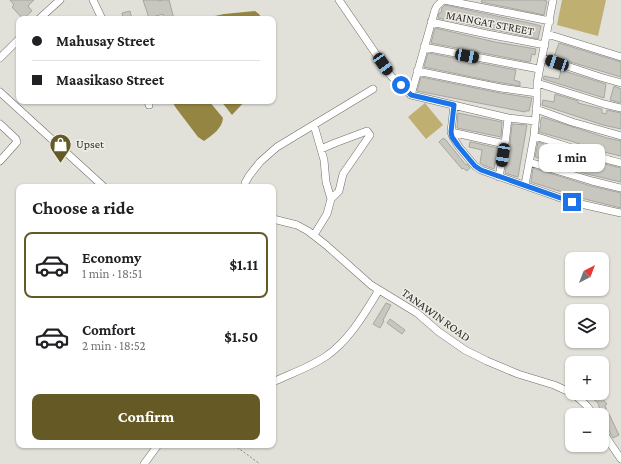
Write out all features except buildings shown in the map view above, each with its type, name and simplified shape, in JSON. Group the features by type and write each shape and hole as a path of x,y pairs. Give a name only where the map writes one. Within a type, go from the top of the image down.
{"street":[{"path":"42,16 60,0"},
{"path":"93,0 101,16"},
{"path":"339,0 391,76 411,95 508,118 534,121"},
{"path":"411,95 431,22 437,6 444,0 550,21"},
{"path":"524,185 534,136 539,70 543,58 553,0"},
{"name":"MAINGAT STREET","path":"431,22 545,45"},
{"path":"547,34 621,57"},
{"path":"0,58 16,42"},
{"path":"424,47 539,70"},
{"path":"543,58 621,83"},
{"path":"417,71 500,88 537,93"},
{"path":"537,83 596,102 621,108"},
{"path":"245,184 249,176 260,162 277,147 373,89"},
{"path":"0,92 101,184"},
{"path":"454,105 451,132 452,137 475,166 481,170 572,202 621,213"},
{"path":"536,109 572,122 621,136"},
{"path":"499,177 508,118"},
{"path":"314,125 324,160 326,182 332,199"},
{"path":"0,161 17,142 16,139 1,127"},
{"path":"314,235 327,214 332,199 339,191 344,174 370,135 366,131 334,142 321,149"},
{"path":"451,132 505,144"},
{"path":"534,136 621,163"},
{"path":"529,162 621,188"},
{"name":"TANAWIN ROAD","path":"276,220 297,225 314,235 379,290 417,313 465,350 518,374 554,385 574,394 588,408"},
{"path":"276,381 310,365 334,350 358,323 379,290"},
{"path":"609,441 621,459"},
{"path":"144,464 156,448"}],"path":[{"path":"238,448 260,464"}],"shaded area":[{"path":"562,0 606,0 598,36 557,25"},
{"path":"255,11 260,16 215,16"},
{"path":"425,103 443,125 426,139 408,117"},
{"path":"174,104 211,104 223,118 221,125 204,141 198,137"},
{"path":"223,104 242,104 232,115"}],"place":[{"name":"Upset","path":"61,164"}],"route":[{"path":"401,85 411,95 454,105 451,132 452,137 467,158 475,166 499,177 572,202"}]}
